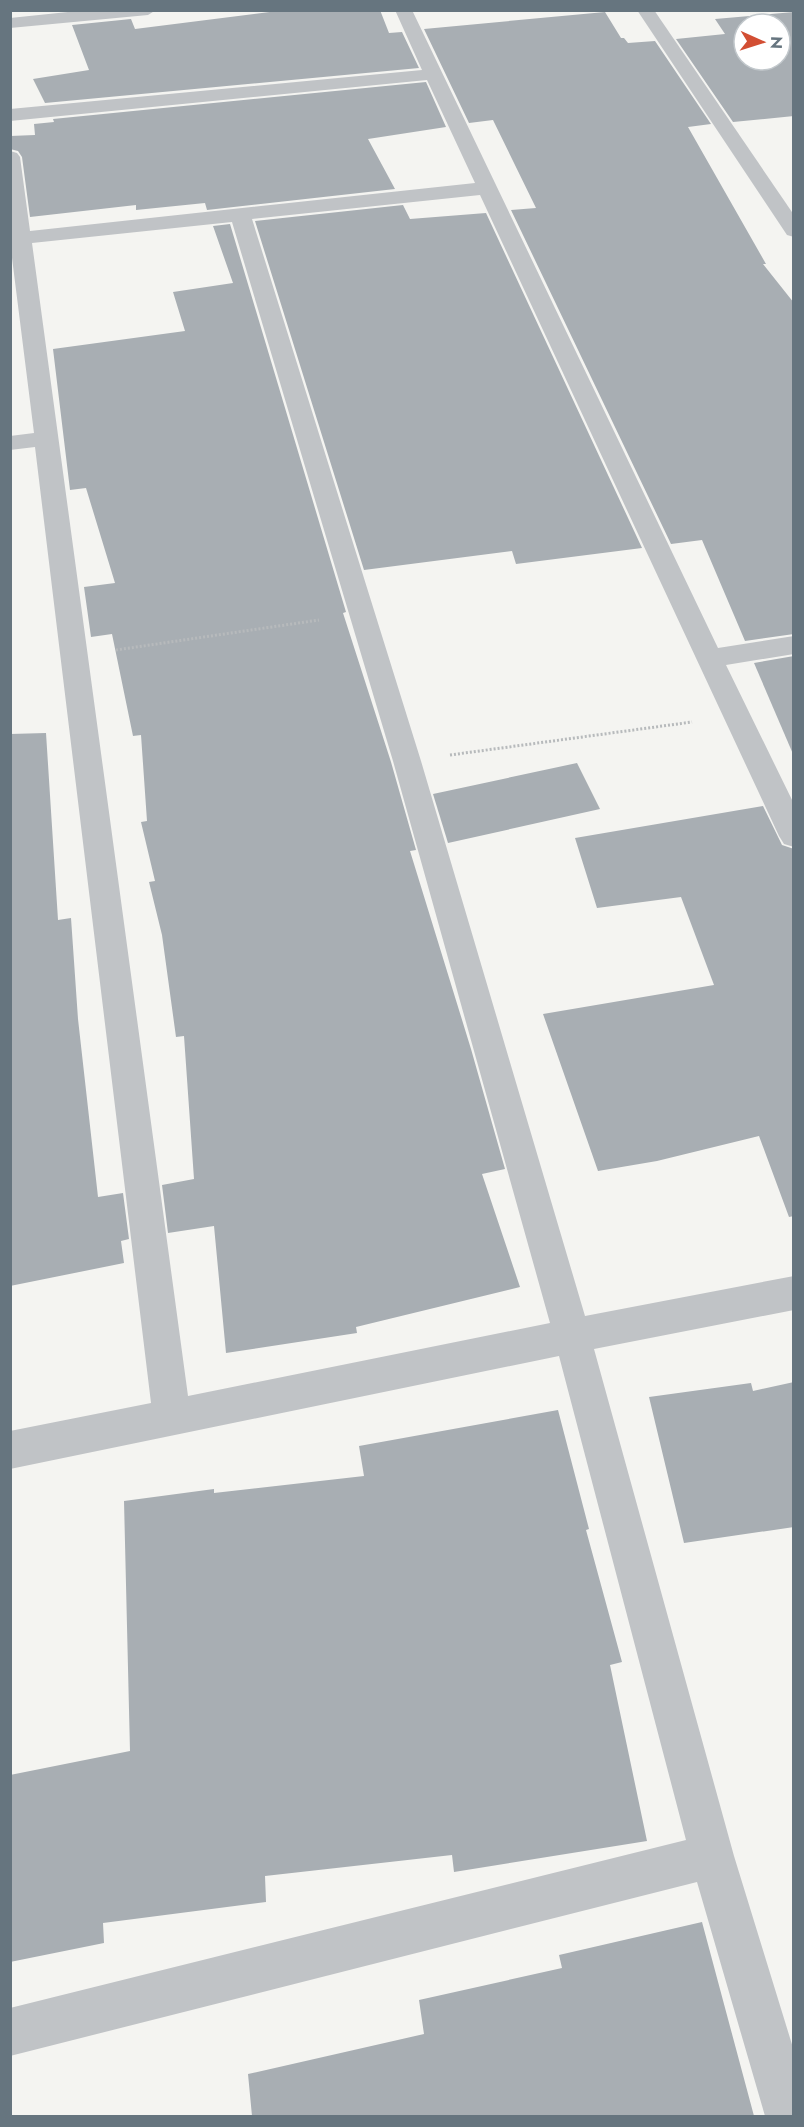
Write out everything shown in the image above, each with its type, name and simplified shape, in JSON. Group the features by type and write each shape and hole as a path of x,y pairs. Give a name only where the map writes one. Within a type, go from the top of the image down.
{"street":[{"path":"10,22 148,10"},
{"path":"403,10 794,836"},
{"path":"645,10 794,231"},
{"path":"10,115 433,74"},
{"path":"10,157 172,1417"},
{"path":"21,238 487,188"},
{"path":"240,215 407,761 572,1336 712,1856 789,2116"},
{"path":"10,443 47,439"},
{"path":"710,658 794,645"},
{"path":"10,1450 794,1293"},
{"path":"10,2032 712,1856"}],"path":[{"path":"74,656 362,614"},
{"path":"407,761 738,715"}],"building":[{"path":"285,10 380,10 389,33 402,32 419,68 45,103 33,79 89,70 72,25 131,19 135,29"},
{"path":"605,12 621,38 628,43 655,41 711,124 688,127 766,264 763,264 794,303 794,634 745,641 702,540 671,544 511,210 536,208 493,120 469,123 424,29"},
{"path":"792,12 794,12 794,116 733,122 676,39 725,34 715,19 732,17 732,72 792,72"},
{"path":"426,82 446,127 368,139 395,189 207,210 205,203 136,210 136,205 30,217 22,157 18,151 10,149 10,136 35,135 34,124 54,122 53,119"},
{"path":"403,205 410,219 486,213 642,548 516,564 512,551 364,570 255,221"},
{"path":"230,224 346,612 343,613 391,762 416,850 410,851 505,1169 482,1174 520,1287 356,1327 357,1333 226,1353 214,1226 168,1233 162,1185 194,1179 184,1036 176,1037 162,935 149,882 155,881 141,822 147,821 141,735 133,736 112,634 91,637 84,587 115,583 86,488 70,490 53,349 185,331 173,292 233,283 213,226"},
{"path":"794,656 794,754 793,754 754,663"},
{"path":"46,733 58,920 71,918 78,1019 98,1197 123,1193 129,1239 121,1241 124,1263 10,1286 10,734"},
{"path":"577,763 600,809 448,843 433,794"},
{"path":"763,806 782,845 794,849 794,1216 789,1217 759,1136 657,1161 598,1171 543,1014 714,985 681,897 597,908 575,838"},
{"path":"794,1382 794,1527 684,1543 649,1397 751,1383 753,1391"},
{"path":"558,1410 589,1529 586,1530 622,1662 610,1665 647,1841 454,1872 452,1855 265,1876 266,1902 103,1923 104,1943 10,1962 10,1775 130,1751 124,1501 214,1489 214,1493 364,1476 359,1446"},
{"path":"702,1922 754,2116 252,2116 248,2074 424,2034 419,2000 562,1968 559,1955"}]}
